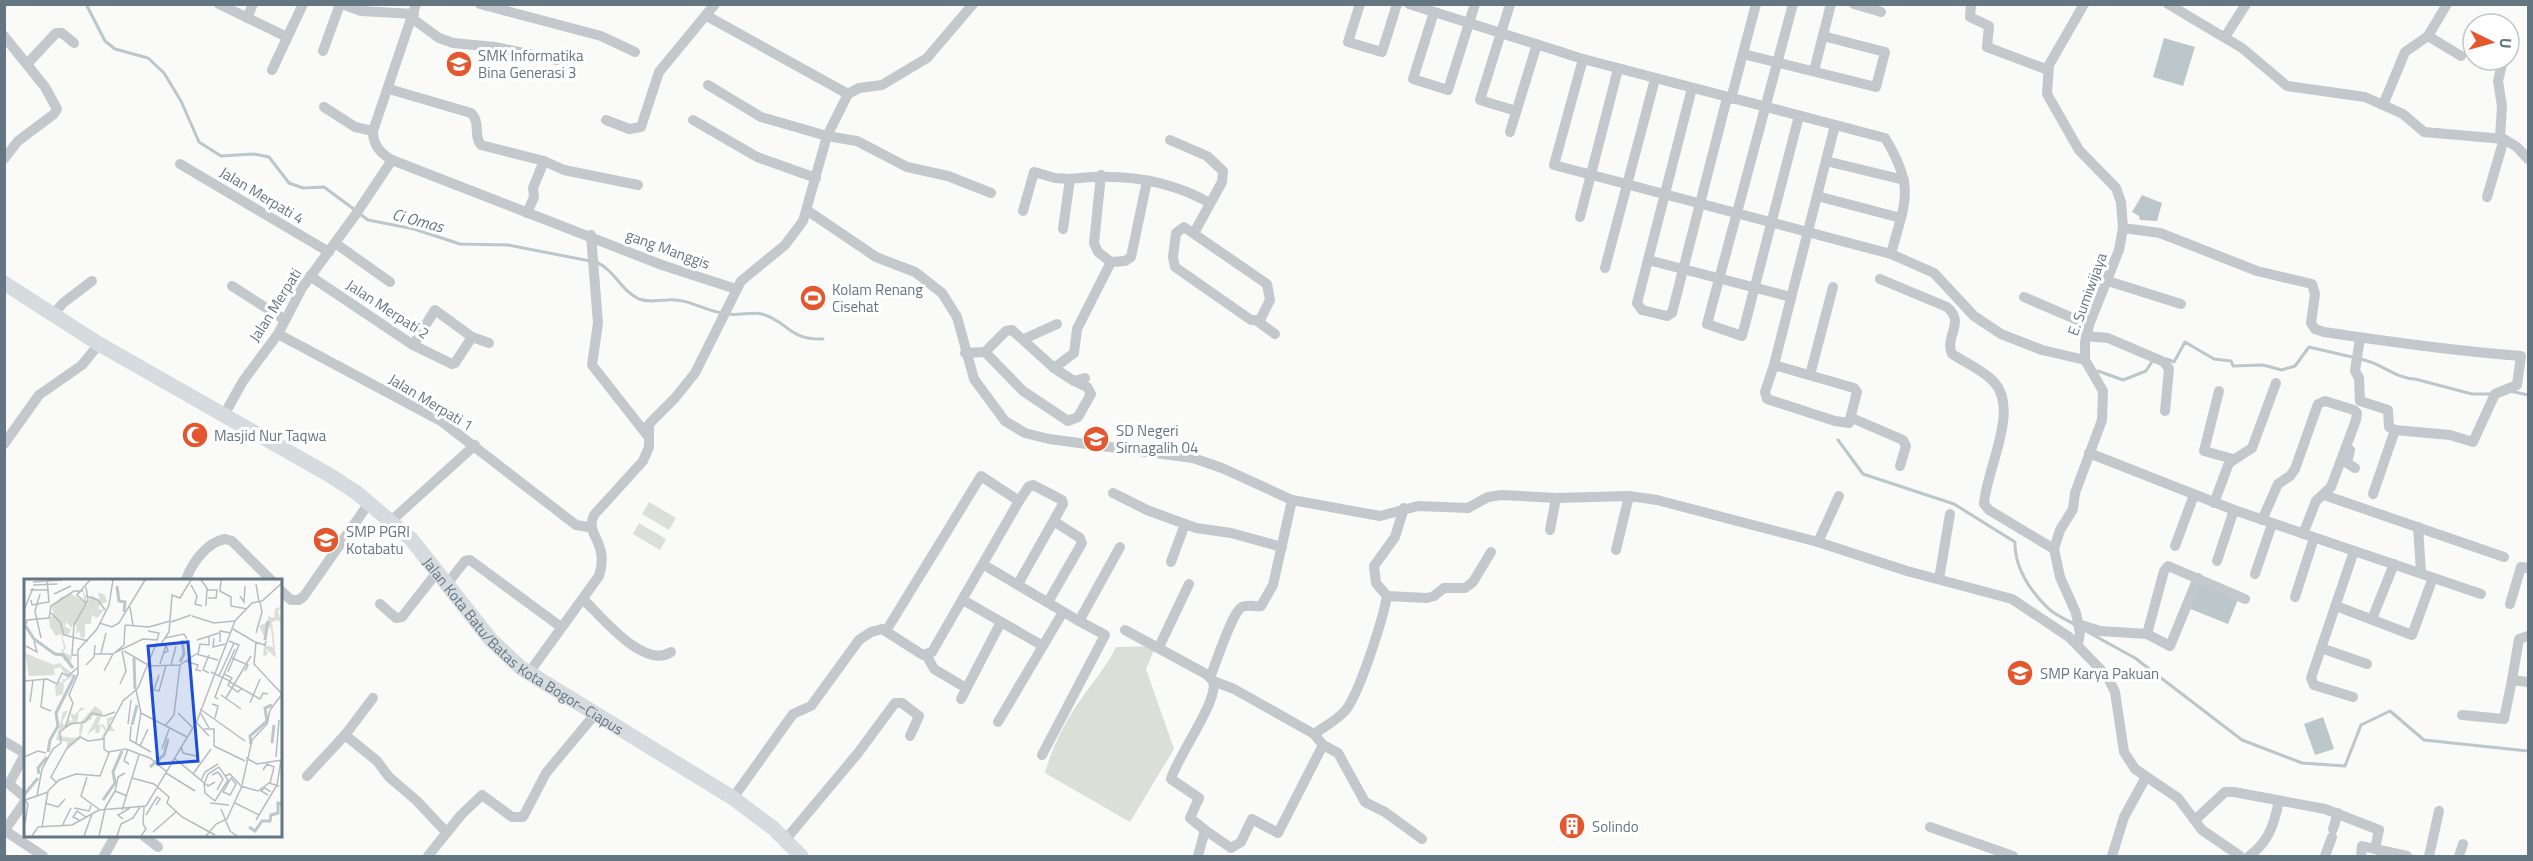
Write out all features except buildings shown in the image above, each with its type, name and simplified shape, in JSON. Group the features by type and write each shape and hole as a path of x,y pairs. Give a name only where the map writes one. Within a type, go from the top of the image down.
{"main road":[{"name":"Jalan Kota Batu/Batas Kota Bogor–Ciapus","path":"4,283 99,344 331,476 369,503 411,539 491,640 528,674 597,712 733,798 786,839 801,856"}],"street":[{"path":"219,4 287,37"},
{"path":"247,18 253,4"},
{"path":"272,70 303,4"},
{"path":"323,51 341,4 361,11 414,12 439,38 453,44 495,47 557,60"},
{"path":"480,4 601,36 635,52"},
{"path":"606,120 629,129 641,128 659,72 715,4"},
{"path":"648,429 695,373 736,289 747,276 785,245 808,211 827,136 848,94 859,88 882,85 927,58 973,4"},
{"path":"1359,4 1348,42 1382,52 1397,4"},
{"path":"1409,4 1618,69 1885,138 1900,162 1906,199 1891,254"},
{"path":"1434,12 1413,79 1448,90 1475,4"},
{"path":"1510,4 1480,100 1516,111"},
{"path":"1692,88 1637,303 1638,308 1649,312 1671,315 1698,204 1756,4"},
{"path":"1792,4 1707,324 1742,336 1799,116"},
{"path":"1814,71 1831,4"},
{"path":"1854,4 1881,12"},
{"path":"1971,4 1970,17 1989,26 1986,47 2048,70"},
{"name":"E. Sumiwijaya","path":"2054,549 2060,530 2073,509 2075,493 2102,420 2104,398 2101,387 2085,360 2086,336 2119,250 2123,228 2121,202 2116,188 2079,150 2048,99 2048,70 2059,45 2084,4"},
{"path":"2168,4 2225,37 2262,63 2287,86 2346,93 2384,105 2403,114 2424,132 2502,138 2523,147 2529,159"},
{"path":"2225,37 2246,4"},
{"path":"2384,105 2405,52 2428,36 2447,4"},
{"path":"392,160 376,147 373,131 414,12"},
{"path":"707,16 848,94"},
{"path":"28,63 57,33 62,33 74,43"},
{"path":"4,36 28,63 54,100 57,111 18,141 4,159"},
{"path":"1743,54 1876,87 1885,52 1823,36"},
{"path":"2428,36 2461,56"},
{"path":"1510,132 1537,44"},
{"path":"1583,58 1554,165 1891,254 1934,273 1974,316 2001,334 2042,350 2085,360"},
{"path":"1580,217 1618,69"},
{"path":"2487,197 2502,138 2502,106 2498,81 2500,72"},
{"path":"1605,268 1655,79"},
{"path":"708,86 761,117 827,136 857,141 907,167 948,177 990,193"},
{"path":"389,89 471,113 477,122 477,140 481,145 544,161 564,170 638,185"},
{"path":"324,107 348,123 373,131"},
{"path":"693,120 757,157 816,178"},
{"path":"1774,365 1854,388 1857,392 1849,423 1767,399 1764,392 1774,365 1835,125"},
{"path":"1170,140 1207,156 1223,171 1222,182 1194,233"},
{"name":"Jalan Merpati","path":"225,415 243,381 278,334 294,300 392,160"},
{"name":"gang Manggis","path":"392,160 526,213 591,235 662,265 736,289"},
{"path":"526,213 534,197 533,188 544,161"},
{"path":"1826,161 1904,180"},
{"name":"Jalan Merpati 4","path":"180,164 390,282"},
{"path":"1023,211 1034,172 1055,178 1070,179 1101,175 1147,181 1181,188 1210,203"},
{"path":"1101,175 1094,243 1098,252 1110,262 1125,261 1131,257 1147,181"},
{"path":"1063,229 1070,179"},
{"path":"1818,196 1901,218"},
{"path":"808,211 876,257 904,267 931,283 953,308 974,379 1008,424 1025,433 1193,458 1222,468 1292,500 1380,516 1404,508 1425,506 1468,508 1494,496 1556,498 1629,496 1676,504 1818,542 2012,599 2039,615 2079,632 2147,634 2169,646 2173,644 2198,578"},
{"path":"1257,321 1262,318 1270,300 1267,284 1194,233 1184,227 1177,230 1173,257 1174,267 1275,333"},
{"path":"2123,228 2160,233 2265,274 2312,284 2315,289 2312,326 2319,331 2436,349 2521,356 2517,385 2494,396 2474,442 2450,435 2396,430 2389,427 2388,410 2363,403"},
{"path":"528,674 599,576 603,560 600,542 589,527 594,515 643,460 649,447 648,429 594,369 592,361 598,323 591,235"},
{"path":"1648,260 1791,297"},
{"path":"1054,368 1074,353 1077,329 1110,262"},
{"name":"Jalan Merpati 2","path":"310,276 413,345 454,364 472,337"},
{"path":"1880,279 1947,307 1954,313 1956,319 1950,348 1952,354 1989,378 2001,392 2004,401 2001,430 1984,504 1989,510 2054,549 2060,577 2079,632 2113,686 2124,752 2135,769 2178,798 2202,830 2240,856"},
{"path":"53,315 63,303 92,281"},
{"path":"2108,281 2181,304"},
{"path":"232,286 285,320"},
{"path":"1810,375 1833,286"},
{"path":"2024,297 2089,325"},
{"path":"413,345 435,310 472,337 489,343"},
{"path":"1024,339 1057,324"},
{"path":"965,353 985,352 1008,330 1017,332 1054,368 1080,379 1091,394 1078,417 1068,421 1023,391 985,352"},
{"name":"Jalan Merpati 1","path":"278,334 431,415 475,445 576,525 589,527"},
{"path":"2086,336 2108,338 2164,362 2169,369 2165,411"},
{"path":"2355,468 2347,463 2363,403 2355,371 2360,338"},
{"path":"4,444 26,411 47,388 82,365 99,344"},
{"path":"2219,391 2204,451 2233,459 2247,453 2252,448 2276,383"},
{"path":"2255,574 2278,484 2292,474 2318,404 2323,401 2350,408 2357,414 2331,487 2316,501 2303,534"},
{"path":"1852,418 1903,440 1906,446 1900,466"},
{"path":"2373,494 2396,430"},
{"path":"391,521 417,500 475,445"},
{"path":"2089,453 2214,503 2481,594"},
{"path":"2214,503 2233,459"},
{"path":"886,631 981,476 1019,501"},
{"path":"927,656 932,652 984,565 1019,501 1029,486 1035,485 1063,502 1055,522 1018,584"},
{"path":"1113,493 1185,524 1231,533 1282,547"},
{"path":"2175,546 2194,495"},
{"path":"2324,495 2504,557"},
{"path":"1616,550 1629,496"},
{"path":"1818,542 1839,496"},
{"path":"1550,530 1556,498"},
{"path":"1292,500 1271,591 1261,606 1244,606 1233,615 1212,679 1213,696 1175,765 1171,779 1199,798 1190,818 1231,848 1241,843 1252,819 1278,833 1323,745"},
{"path":"282,592 291,600 299,600 304,596 369,503"},
{"path":"1404,508 1395,537 1374,566 1376,583 1387,596 1422,598 1434,596 1444,588 1465,588 1473,582 1491,552"},
{"path":"2217,561 2234,510"},
{"path":"1939,579 1950,514"},
{"path":"1048,602 1082,543 1080,538 1055,522"},
{"path":"1171,562 1185,524"},
{"path":"2418,527 2421,573"},
{"path":"2295,597 2314,538"},
{"path":"186,579 196,560 213,544 225,539 232,541 270,579"},
{"path":"1079,621 1120,547"},
{"path":"2353,698 2311,682 2354,551"},
{"path":"380,604 396,618 402,617 442,577 470,560 561,627"},
{"path":"2372,619 2394,564"},
{"path":"984,565 1105,635 1041,755"},
{"path":"2147,634 2167,567 2171,566 2245,598"},
{"path":"2510,604 2521,567 2529,568"},
{"path":"2336,606 2412,635 2432,583"},
{"path":"1159,647 1189,584"},
{"path":"1314,734 1340,716 1350,704 1382,619 1387,596"},
{"path":"583,599 640,652 658,657 671,652"},
{"path":"963,600 1043,646"},
{"path":"998,722 1063,612"},
{"path":"961,699 1001,622"},
{"path":"733,798 793,714 811,706 860,640 876,630 886,631 927,656 934,669 966,688"},
{"path":"1125,630 1314,734 1323,745 1338,753 1365,802 1385,812 1422,839"},
{"path":"2462,715 2504,719 2519,639 2529,636"},
{"path":"2321,648 2367,664"},
{"path":"2512,680 2529,682"},
{"path":"307,776 345,735 373,698"},
{"path":"786,839 858,753 895,703 902,703 920,716 910,736"},
{"path":"428,856 446,832 482,795 512,817 523,817 546,773 597,712"},
{"path":"345,735 370,755 446,832"},
{"path":"4,741 24,753"},
{"path":"24,756 9,784 24,797"},
{"path":"2112,856 2124,817 2146,777"},
{"path":"2196,819 2225,792 2279,801 2338,813 2379,830 2378,852"},
{"path":"2248,856 2265,842 2273,826 2279,801"},
{"path":"24,802 5,830 31,854 43,856"},
{"path":"2428,856 2439,811"},
{"path":"2325,856 2338,813"},
{"path":"1930,827 2013,856"},
{"path":"1198,856 1205,830"},
{"path":"104,856 114,837"},
{"path":"145,837 158,847"},
{"path":"2459,856 2463,844"},
{"path":"2361,856 2362,846 2378,852 2407,856"}],"shaded area":[{"path":"2164,38 2195,47 2183,86 2153,77"},
{"path":"2142,195 2162,203 2157,221 2140,220 2139,216 2132,212"},
{"path":"649,502 676,518 669,530 642,514"},
{"path":"639,523 666,539 660,550 633,534"},
{"path":"2199,581 2239,597 2228,624 2188,608"},
{"path":"1156,646 1146,669 1174,749 1130,822 1045,773 1054,746 1067,720 1116,647"},
{"path":"2323,717 2334,749 2315,755 2304,724"}],"waterway":[{"name":"Ci Omas","path":"86,4 105,41 115,49 148,58 164,73 181,101 199,142 221,156 254,154 269,157 289,183 303,188 324,187 355,210"},
{"name":"Ci Omas","path":"360,214 368,220 414,229 460,244 508,245 590,261"},
{"name":"Ci Omas","path":"596,262 639,299 688,302 722,313"},
{"name":"Ci Omas","path":"729,314 762,314 778,321 802,337 823,339"},
{"path":"2167,359 2174,362 2185,342 2214,359 2231,361 2233,366 2263,365 2282,370 2295,366 2309,347 2352,357"},
{"path":"2360,359 2408,378 2472,394 2491,394"},
{"path":"2098,371 2123,380 2146,371 2153,360"},
{"path":"2510,391 2528,395"},
{"path":"1838,440 1863,474 1954,504 2015,542 2020,569 2035,593 2053,612 2075,625"},
{"path":"2086,631 2135,658 2242,740 2302,763 2345,766 2361,725 2390,711 2424,740 2528,751"}],"place":[{"name":"SMK Informatika Bina Generasi 3","path":"459,64"},
{"name":"Kolam Renang Cisehat","path":"813,298"},
{"name":"Masjid Nur Taqwa","path":"195,435"},
{"name":"SD Negeri Sirnagalih 04","path":"1096,439"},
{"name":"SMP PGRI Kotabatu","path":"326,540"},
{"name":"SMP Karya Pakuan","path":"2020,673"},
{"name":"Solindo","path":"1572,826"}]}
